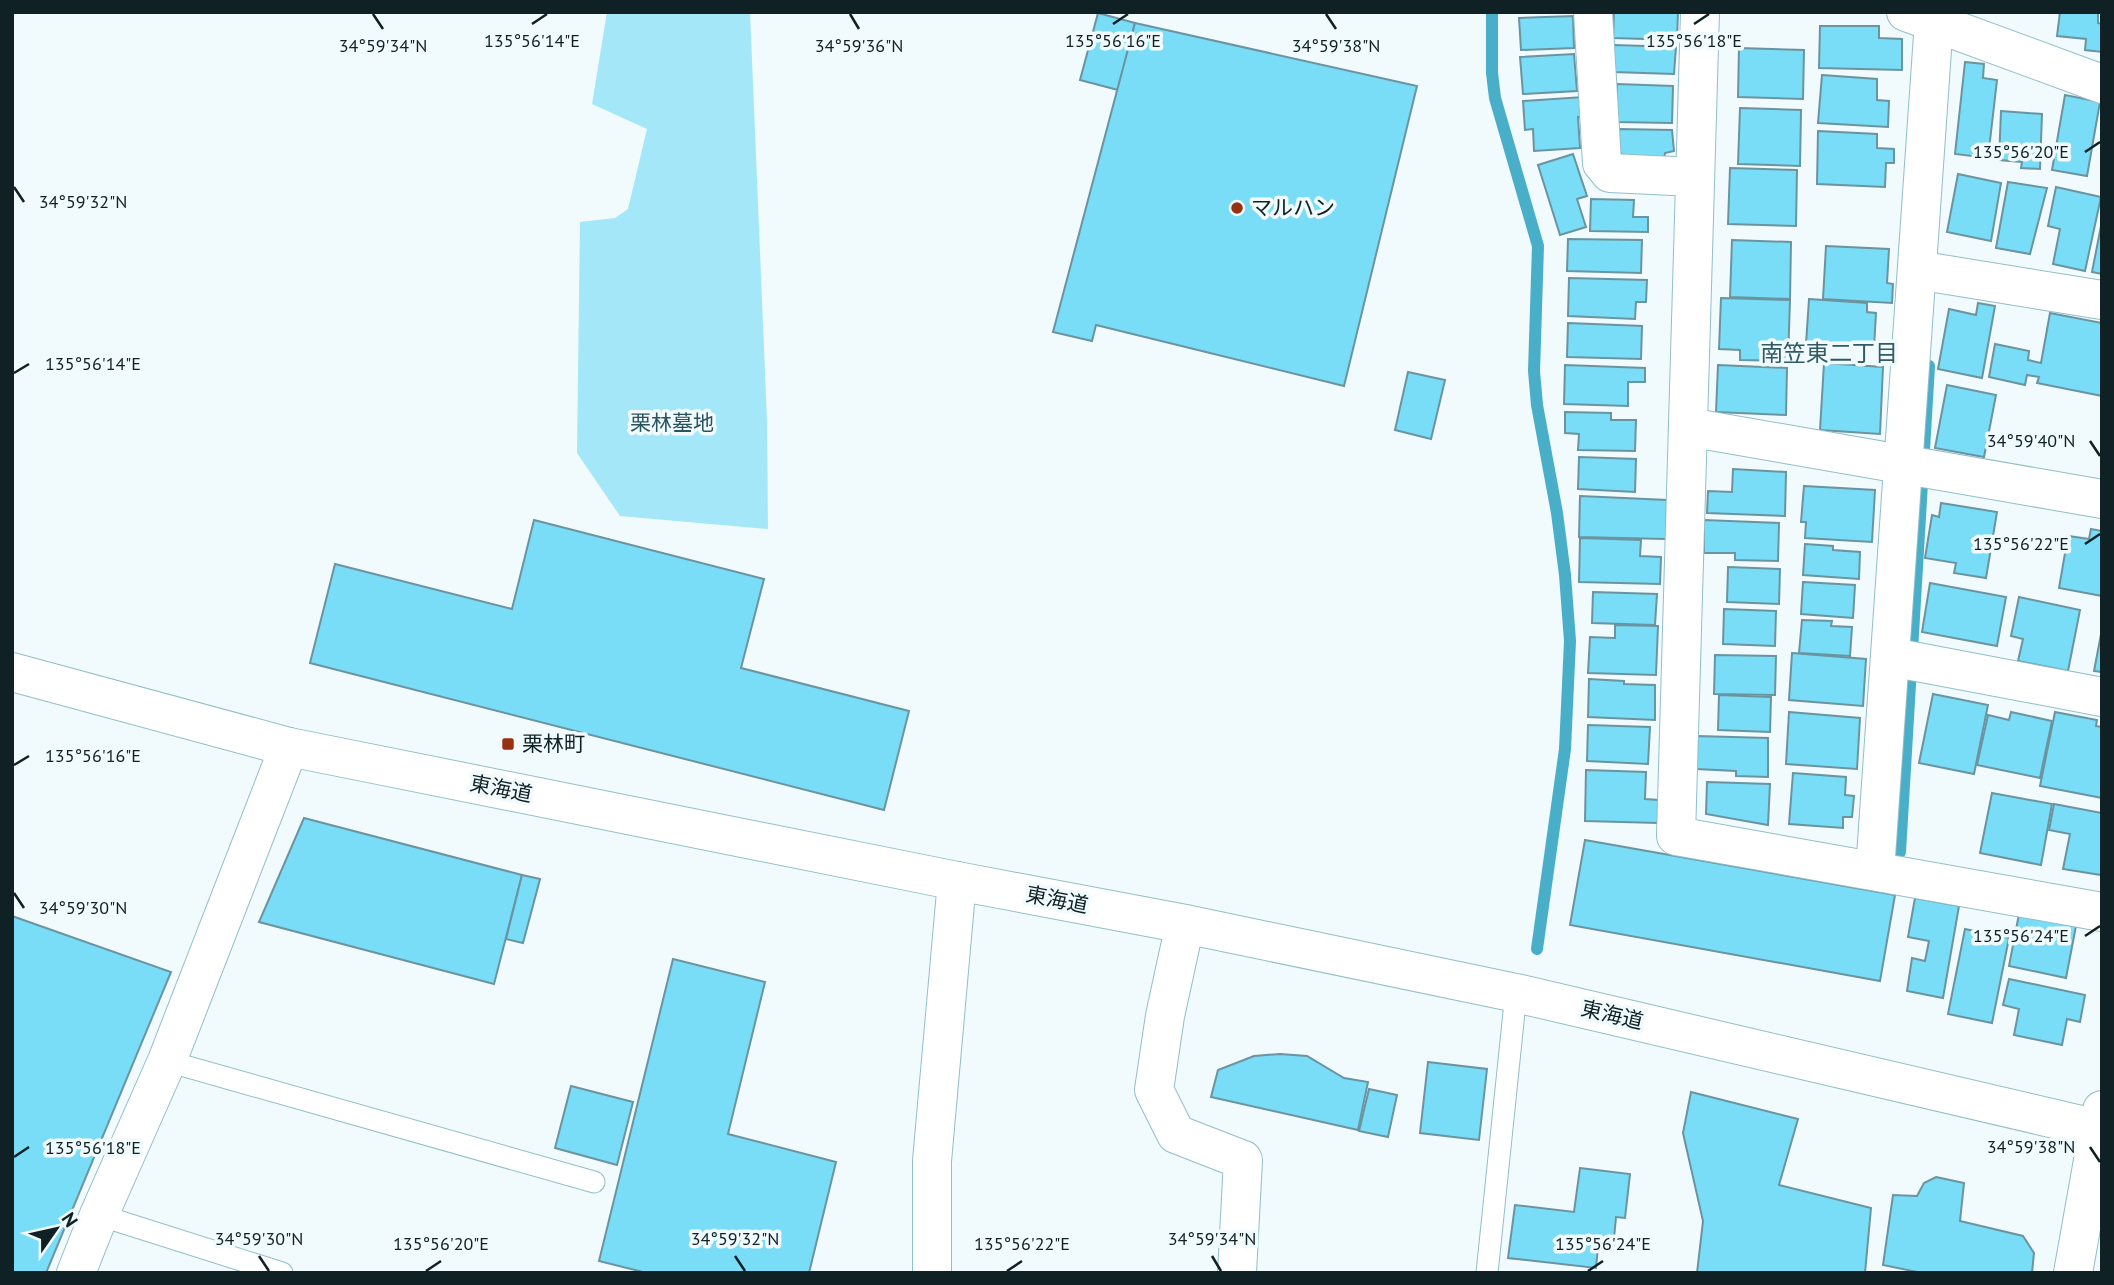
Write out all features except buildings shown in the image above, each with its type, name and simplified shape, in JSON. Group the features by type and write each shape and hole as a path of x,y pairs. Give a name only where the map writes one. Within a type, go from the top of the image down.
{"main road":[{"path":"1593,12 1602,163 1610,173 1695,177"},
{"path":"1700,12 1676,836 2102,912"},
{"path":"1875,872 1917,270 1920,17 2102,84"},
{"path":"1917,270 2102,300"},
{"path":"1688,427 2102,499"},
{"path":"1891,657 2102,697"},
{"name":"東海道","path":"12,672 289,747 1185,924 1516,993 2100,1123"},
{"path":"76,1273 167,1061 289,747"},
{"path":"932,1273 932,1161 957,881"},
{"path":"1185,924 1165,1016 1154,1090 1176,1135 1243,1160 1237,1273"},
{"path":"2073,1273 2100,1123"}],"lane":[{"path":"1487,1273 1516,993"},
{"path":"167,1061 594,1182"},
{"path":"99,1215 282,1273"}],"green space":[{"name":"栗林墓地","path":"607,12 750,12 767,421 768,529 620,516 577,453 580,222 615,218 628,209 647,129 592,104"}],"waterway":[{"path":"1492,12 1492,73 1495,98 1538,246 1534,371 1537,405 1557,513 1570,641 1565,749 1537,949"},
{"path":"1900,852 1929,366"}],"place":[{"name":"マルハン","path":"1237,208"},
{"name":"栗林町","path":"508,744"}],"district":[{"name":"南笠東二丁目","path":"1829,353"}]}
